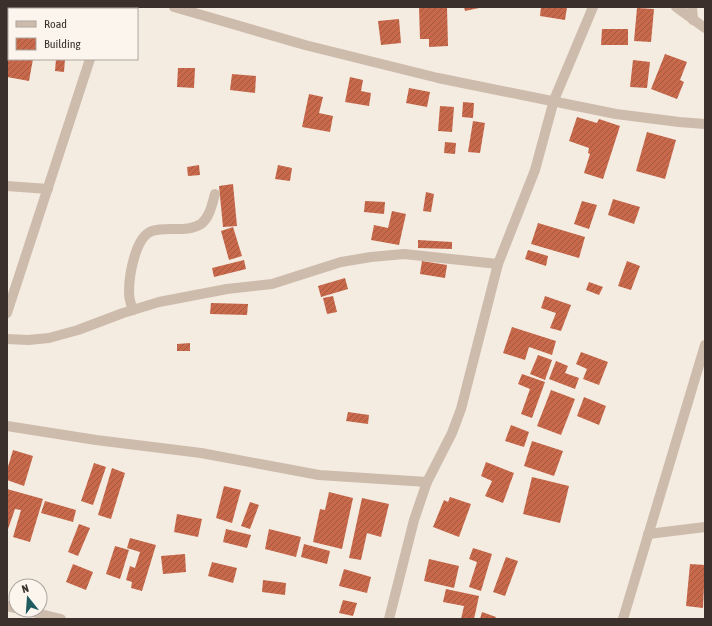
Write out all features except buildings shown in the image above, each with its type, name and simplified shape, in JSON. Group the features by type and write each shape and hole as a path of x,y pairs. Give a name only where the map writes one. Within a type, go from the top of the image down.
{"street":[{"path":"174,7 305,45 423,74 616,114 705,124"},
{"path":"389,619 414,520 427,482 452,433 461,409 498,264 535,170 554,100 593,7"},
{"path":"676,7 705,28"},
{"path":"692,7 693,20"},
{"path":"7,313 90,60"},
{"path":"7,186 48,189"},
{"path":"133,310 129,292 135,253 142,240 151,232 190,228 201,223 211,210 215,194"},
{"path":"7,339 28,340 49,338 78,330 159,302 197,294 272,284 341,262 371,257 404,254 498,264"},
{"path":"623,619 705,345"},
{"path":"7,426 96,440 200,453 318,475 427,482"},
{"path":"648,534 705,527"},
{"path":"50,617 61,619"}]}
